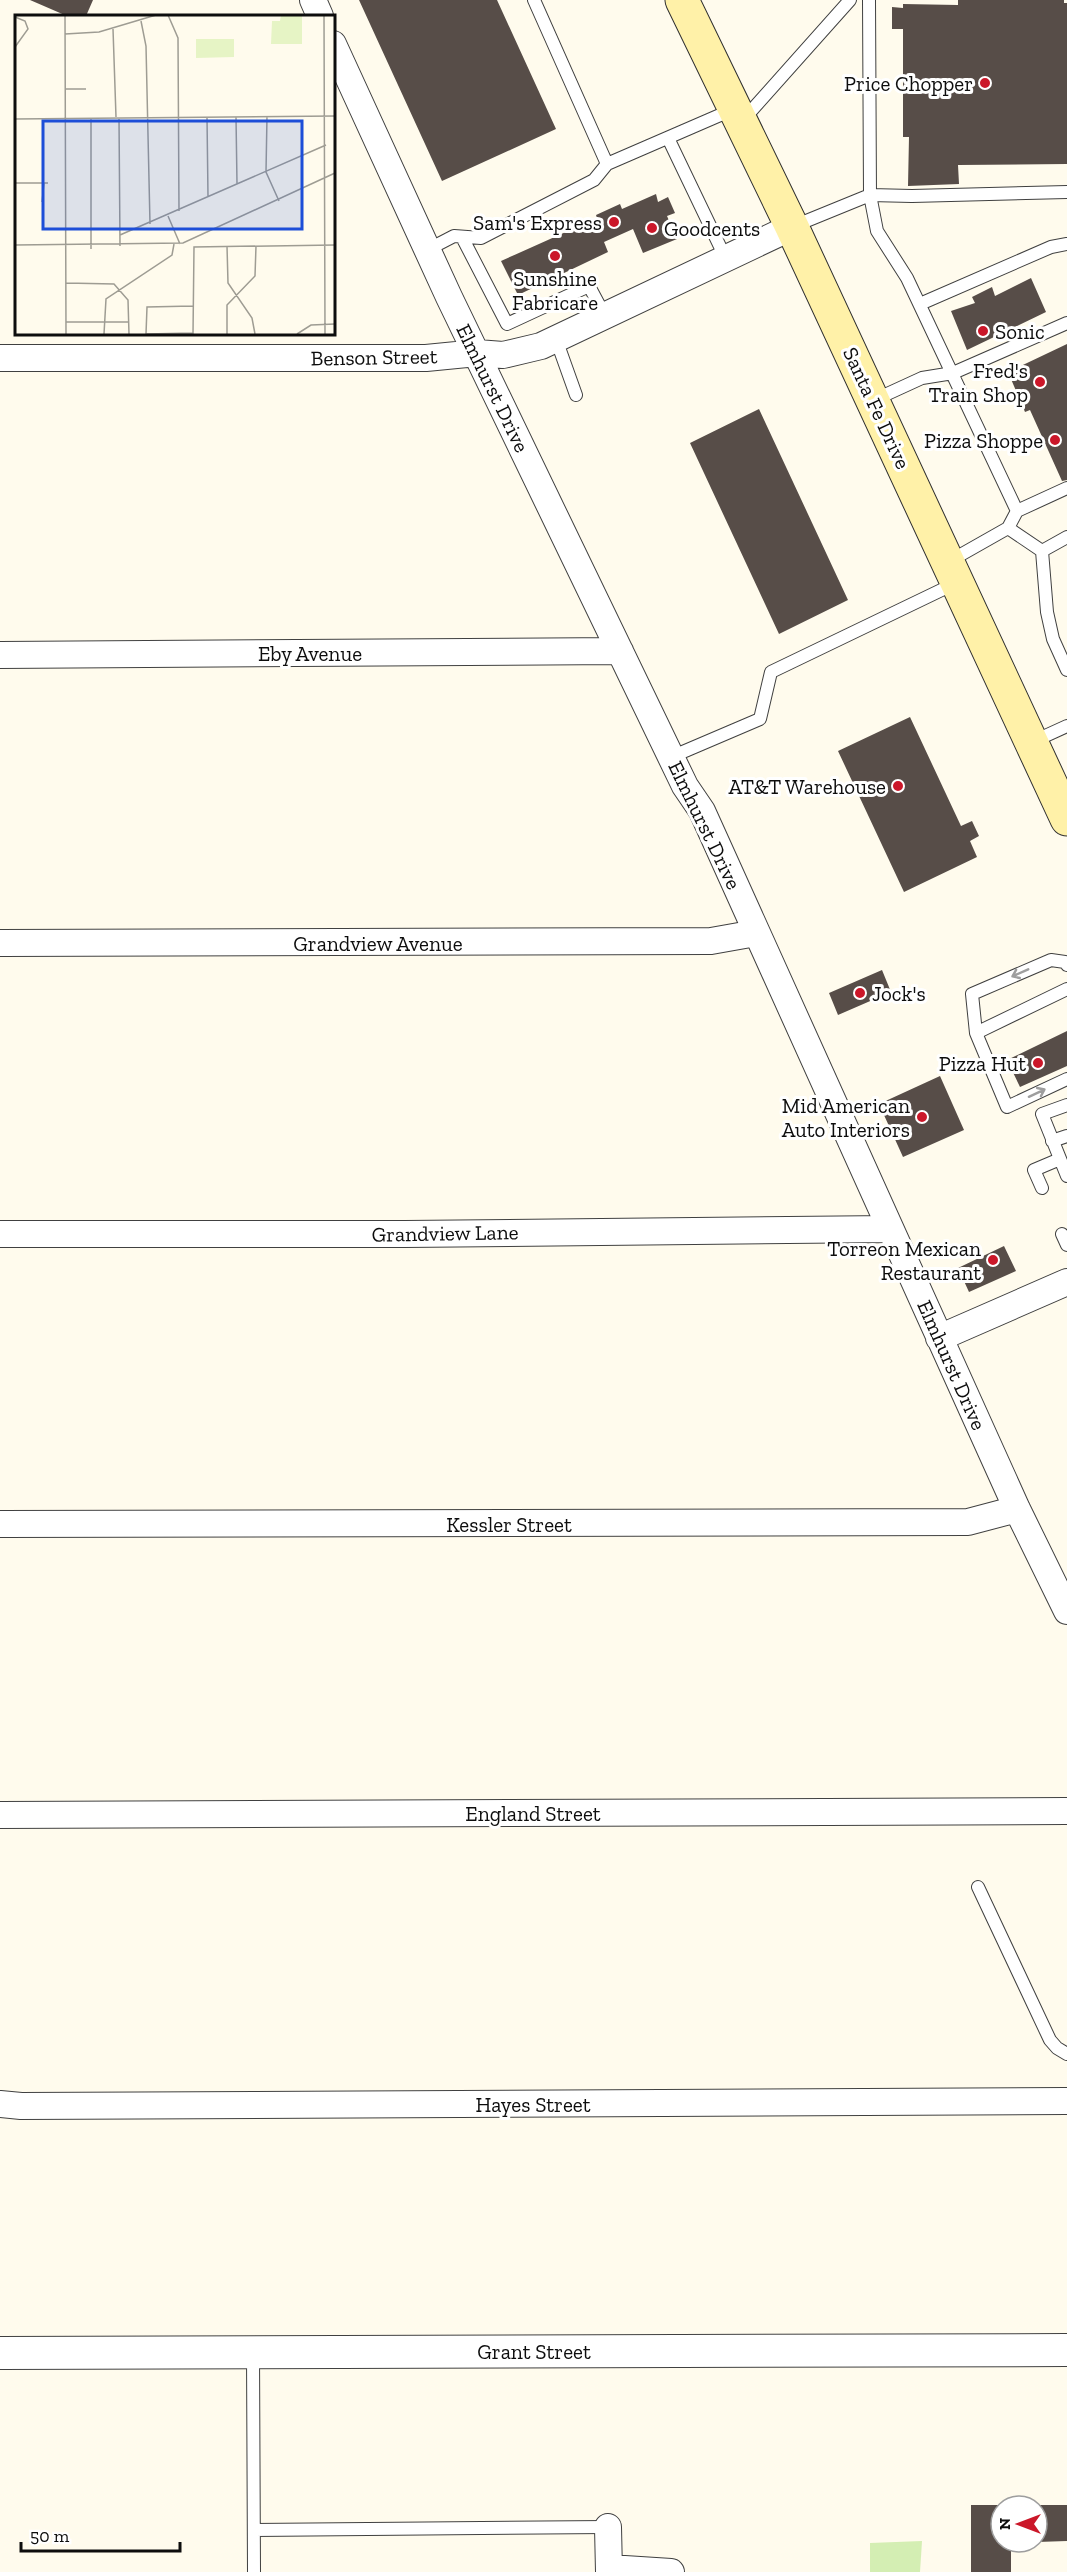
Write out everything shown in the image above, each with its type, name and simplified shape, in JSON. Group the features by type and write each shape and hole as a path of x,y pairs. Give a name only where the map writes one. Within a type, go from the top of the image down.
{"main road":[{"name":"Santa Fe Drive","path":"682,0 792,227 1067,819"}],"street":[{"path":"313,0 320,15"},
{"name":"Elmhurst Drive","path":"334,46 427,250 685,786 702,811 1017,1509 1067,1611"},
{"name":"Benson Street","path":"0,358 371,359 426,358 477,353 503,355 541,346 792,227"},
{"name":"Eby Avenue","path":"0,655 620,651"},
{"name":"Grandview Avenue","path":"0,943 711,941 756,933"},
{"name":"Grandview Lane","path":"0,1234 405,1234 890,1229"},
{"path":"939,1338 1067,1282"},
{"name":"Kessler Street","path":"0,1524 968,1522 1017,1509"},
{"name":"England Street","path":"0,1815 1067,1811"},
{"name":"Hayes Street","path":"0,2104 33,2106 1067,2101"},
{"name":"Grant Street","path":"0,2353 1067,2350"},
{"path":"608,2527 609,2570 671,2572"}],"lane":[{"path":"534,0 607,164"},
{"path":"427,250 454,236 481,238 594,180 607,164 668,138 738,115 850,0"},
{"path":"870,0 870,195 877,231 907,278 1017,511"},
{"path":"668,138 726,259"},
{"path":"792,227 870,195 1067,192"},
{"path":"462,237 507,324 589,286 605,316"},
{"path":"920,304 1051,247 1067,244"},
{"path":"873,400 922,378 953,373 1067,323"},
{"path":"556,339 576,395"},
{"path":"671,757 760,719 771,672 952,572 1008,528 1017,511 1067,488"},
{"path":"1008,528 1042,551"},
{"path":"1042,551 1067,537"},
{"path":"1042,551 1047,612 1053,639 1067,670"},
{"path":"1031,742 1067,726"},
{"path":"1067,965 1065,962 1051,960 972,994 976,1033 1007,1107 1067,1079"},
{"path":"976,1033 1067,989"},
{"path":"1067,1105 1042,1114 1067,1176"},
{"path":"1052,1141 1067,1136"},
{"path":"1042,1188 1034,1170 1060,1159"},
{"path":"978,1887 1050,2040 1067,2054"},
{"path":"253,2352 254,2572"},
{"path":"254,2530 608,2527"}],"green space":[{"path":"922,2541 920,2572 870,2572 870,2543"}],"building":[{"path":"30,0 93,0 86,15 65,15"},
{"path":"359,0 497,0 556,129 442,181"},
{"name":"Price Chopper","path":"958,0 1064,0 1064,3 1067,3 1067,164 958,165 959,184 908,186 909,137 903,137 903,29 892,29 892,7 903,8 903,4 958,5"},
{"path":"656,194 658,202 668,197 675,213 667,216 677,239 643,253 633,229 604,242 608,252 518,295 501,261 597,218 596,215 620,204 622,209"},
{"name":"Sonic","path":"1031,278 1046,312 967,350 951,311 975,303 972,297 992,287 995,296"},
{"path":"1067,344 1067,480 1062,481 1030,410 1025,412 1008,372"},
{"path":"759,409 848,600 779,634 690,443"},
{"name":"AT&T Warehouse","path":"910,717 961,826 972,821 979,836 970,841 977,857 904,892 838,751"},
{"name":"Jock's","path":"882,970 891,992 838,1015 829,993"},
{"name":"Pizza Hut","path":"1067,1031 1067,1066 1020,1087 1007,1060"},
{"name":"Mid American Auto Interiors","path":"940,1076 964,1130 903,1157 879,1104"},
{"name":"Torreon Mexican Restaurant","path":"1004,1246 1016,1271 969,1292 958,1268"},
{"path":"971,2505 989,2505 989,2554 1011,2554 1011,2572 971,2572"},
{"path":"1049,2505 1067,2505 1067,2541 1049,2542"}],"place":[{"name":"Price Chopper","path":"985,83"},
{"name":"Sam's Express","path":"614,222"},
{"name":"Goodcents","path":"652,228"},
{"name":"Sunshine Fabricare","path":"555,256"},
{"name":"Sonic","path":"983,331"},
{"name":"Fred's Train Shop","path":"1040,382"},
{"name":"Pizza Shoppe","path":"1055,440"},
{"name":"AT&T Warehouse","path":"898,786"},
{"name":"Jock's","path":"860,993"},
{"name":"Pizza Hut","path":"1038,1063"},
{"name":"Mid American Auto Interiors","path":"922,1117"},
{"name":"Torreon Mexican Restaurant","path":"993,1260"}]}
